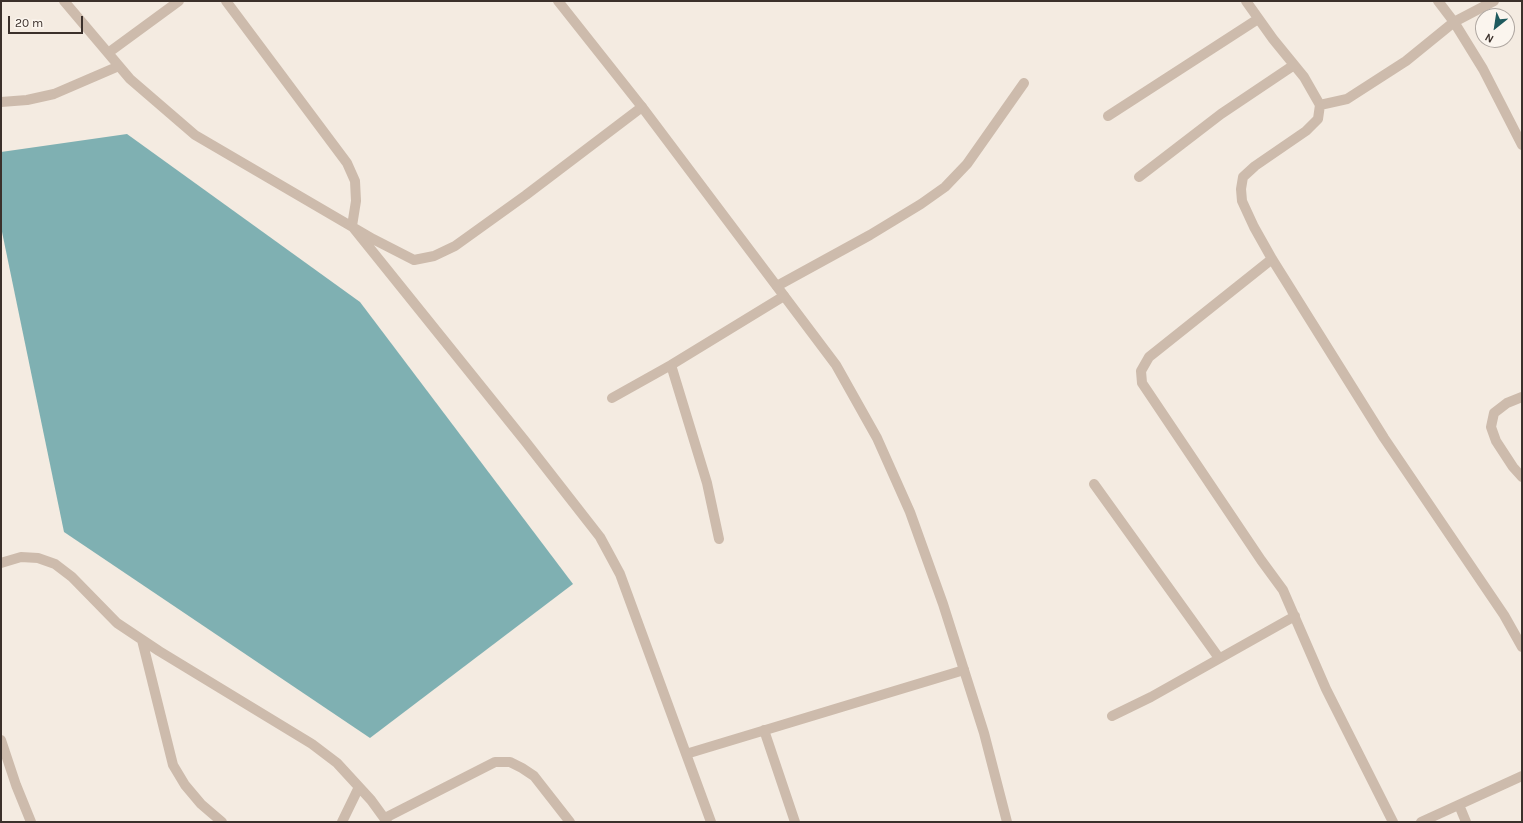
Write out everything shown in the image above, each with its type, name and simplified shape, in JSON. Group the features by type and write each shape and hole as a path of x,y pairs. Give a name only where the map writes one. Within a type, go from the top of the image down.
{"street":[{"path":"64,1 130,80 195,135 373,239 414,260 434,256 455,246 526,195 642,107"},
{"path":"108,53 179,1"},
{"path":"226,1 347,163 355,181 356,201 352,226 525,441 600,537 620,574 711,822"},
{"path":"558,1 642,107 836,365 878,438 910,512 943,604 984,733 1006,822"},
{"path":"1246,1 1258,19 1304,77 1320,105 1318,119 1306,131 1256,166 1243,177 1241,189 1242,201 1254,227 1272,259 1384,438 1504,615 1522,647"},
{"path":"1438,1 1454,22 1482,69 1522,145"},
{"path":"1320,105 1347,99 1406,61 1454,22 1494,1"},
{"path":"1108,116 1258,19"},
{"path":"1140,177 1221,114 1294,65"},
{"path":"1,102 27,100 54,94 119,66"},
{"path":"777,286 870,235 921,204 945,187 966,164 1024,83"},
{"path":"1272,259 1149,357 1141,371 1142,383 1260,560 1283,590 1326,689 1392,822"},
{"path":"612,398 671,365 784,296"},
{"path":"671,365 707,483 719,539"},
{"path":"1522,397 1507,403 1494,413 1491,427 1496,441 1513,467 1522,477"},
{"path":"1094,484 1219,658"},
{"path":"1,563 21,557 38,558 55,564 72,577 117,623 142,640 312,744 336,763 371,800 386,820 495,762 510,762 534,776 570,822"},
{"path":"1112,716 1151,697 1295,616"},
{"path":"142,640 173,765 185,785 201,804 222,822"},
{"path":"686,754 964,670"},
{"path":"764,730 795,822"},
{"path":"1,740 16,785 31,822"},
{"path":"1421,822 1522,776"},
{"path":"342,822 359,787"},
{"path":"1459,805 1466,822"}],"water":[{"path":"127,134 360,302 573,584 370,738 64,532 1,227 1,152"}]}
